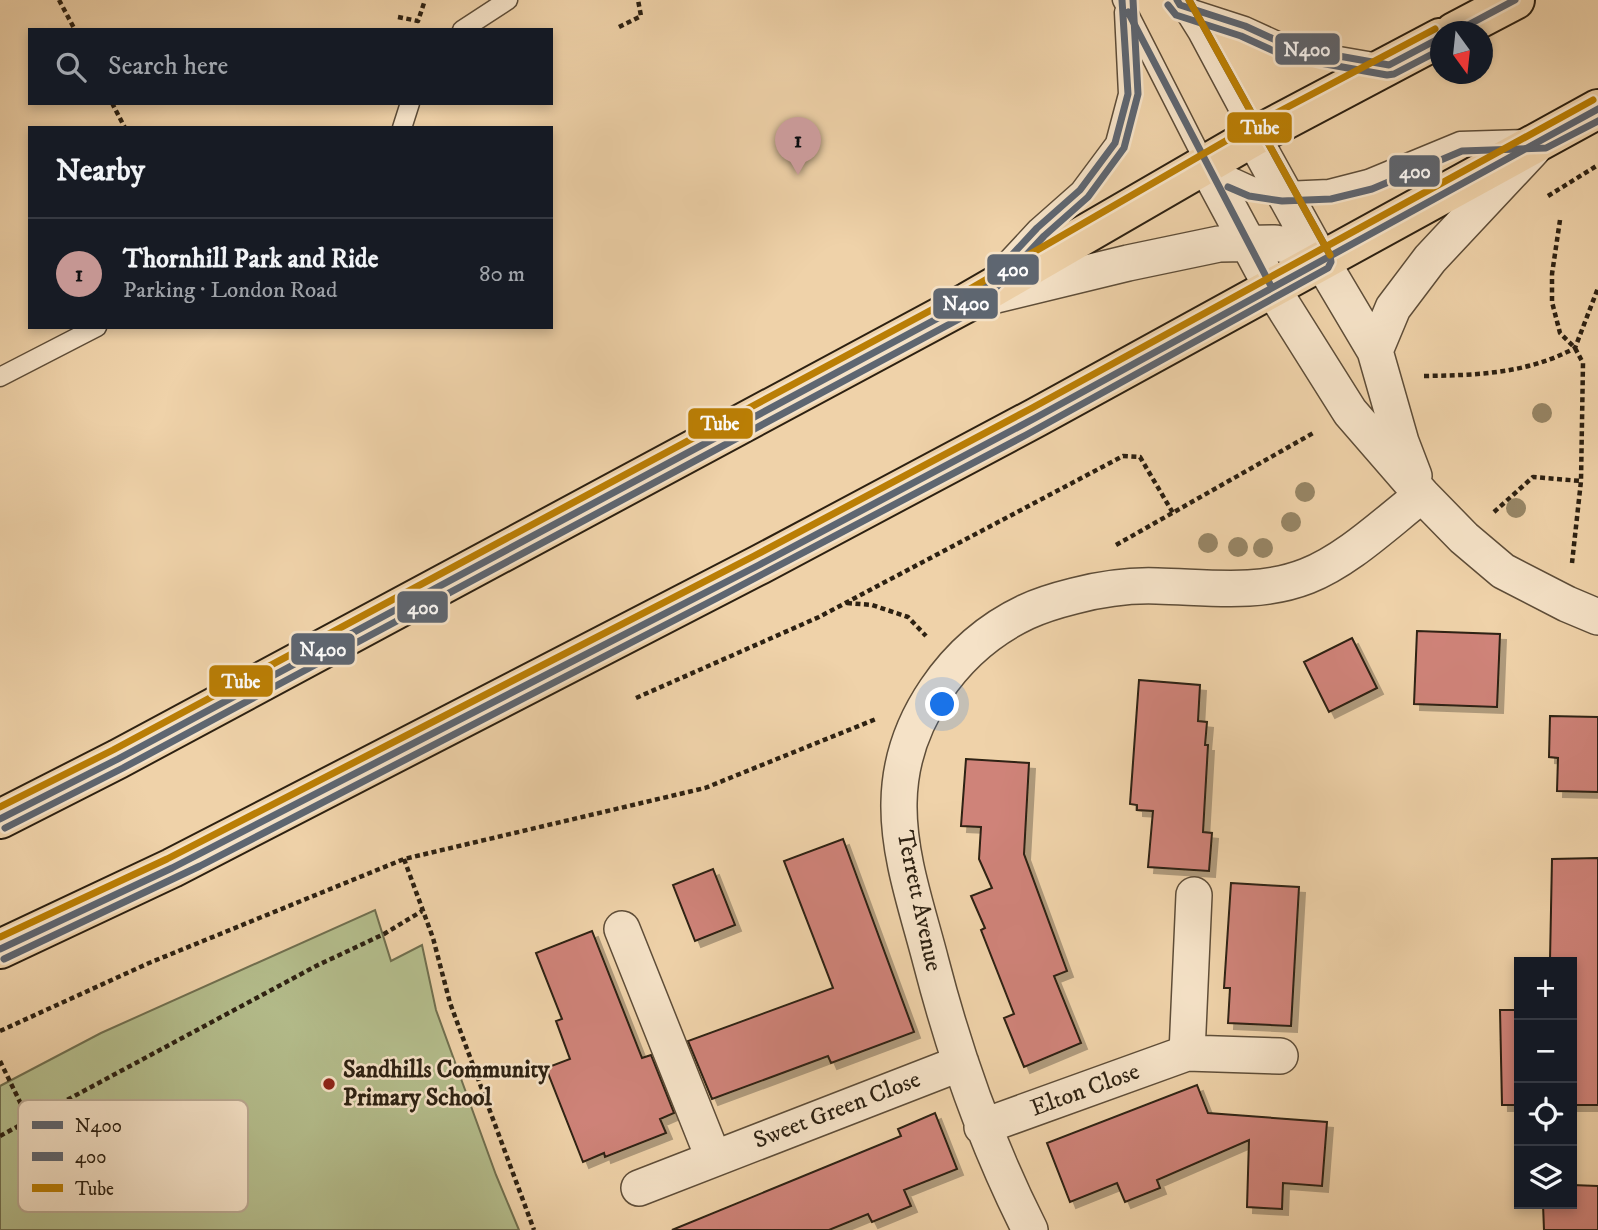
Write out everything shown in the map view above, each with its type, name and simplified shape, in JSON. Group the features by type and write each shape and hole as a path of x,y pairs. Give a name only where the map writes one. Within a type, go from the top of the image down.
{"highway":[{"path":"1475,21 1515,0"},
{"path":"0,820 130,753 968,302 1253,136 1430,43"},
{"path":"0,949 172,868 759,565 1037,417 1598,109"}],"street":[{"path":"1253,136 1321,260 1376,351 1401,442 1422,495"},
{"path":"1376,351 1394,308 1430,259 1543,138"},
{"path":"1206,165 1272,288 1350,412 1422,495 1464,538 1503,571 1583,610"},
{"path":"968,302 1128,262 1219,244 1275,243 1301,248 1321,260"},
{"name":"Terrett Avenue","path":"1030,1230 982,1127 937,985 908,872 899,803 903,767 924,706 970,650 1001,626 1028,611 1073,596 1108,589 1156,586 1240,589 1271,586 1308,576 1334,562 1422,495"},
{"path":"1187,1053 1194,895"},
{"path":"622,929 713,1157"},
{"name":"Elton Close","path":"982,1127 1187,1053 1280,1056"},
{"name":"Sweet Green Close","path":"639,1188 713,1157 961,1063"}],"lane":[{"path":"464,28 508,0"},
{"path":"1122,1 1206,165 1252,186 1284,191 1329,189 1368,179 1460,141 1543,138"},
{"path":"968,302 1037,228 1080,190 1115,143 1128,94 1122,1"},
{"path":"1178,2 1245,26 1280,43 1322,54 1389,65"},
{"path":"1178,2 1253,136"},
{"path":"403,126 409,105"},
{"path":"0,377 93,329"}],"path":[{"path":"60,0 74,28"},
{"path":"398,17 418,21 425,0"},
{"path":"619,27 641,16 638,0"},
{"path":"113,105 124,126"},
{"path":"1560,220 1552,274 1552,302 1560,332 1575,348 1583,363 1583,610"},
{"path":"1421,376 1489,375 1551,360 1575,348 1598,288"},
{"path":"1112,547 1295,444"},
{"path":"636,698 846,603 1123,456 1140,457 1172,513"},
{"path":"1492,514 1532,477 1581,481"},
{"path":"846,603 872,606 908,617 929,639"},
{"path":"0,1031 149,963 404,859 705,788 878,718 924,706"},
{"path":"404,859 433,938 450,1003 534,1230"},
{"path":"66,1100 304,973 384,934 422,911"},
{"path":"0,1061 19,1100"},
{"path":"0,1136 18,1126"}],"green space":[{"name":"Sandhills Community Primary School","path":"375,910 391,961 422,945 436,1010 496,1175 519,1230 0,1230 0,1086 101,1033"}],"building":[{"path":"1417,631 1500,634 1497,707 1414,704"},
{"path":"1352,638 1377,688 1329,712 1304,662"},
{"path":"1139,680 1200,685 1198,721 1207,722 1203,832 1212,833 1209,871 1148,867 1153,811 1137,810 1137,805 1130,804"},
{"path":"1550,716 1598,717 1598,792 1557,791 1558,758 1549,757"},
{"path":"966,759 1029,763 1024,854 1067,971 1054,976 1081,1043 1024,1067 1004,1018 1014,1014 981,930 985,928 971,896 992,888 979,859 981,827 961,826"},
{"path":"843,839 914,1032 831,1063 828,1056 712,1099 688,1041 833,988 784,861"},
{"path":"1598,858 1598,1105 1577,1105 1577,957 1550,957 1552,859"},
{"path":"713,869 735,925 695,941 673,885"},
{"path":"1231,883 1299,887 1291,1026 1228,1023 1230,988 1224,988"},
{"path":"592,931 642,1058 651,1055 674,1113 660,1119 666,1133 605,1157 604,1153 583,1162 546,1068 570,1059 556,1021 562,1019 536,953"},
{"path":"1500,1010 1514,1010 1514,1105 1502,1105"},
{"path":"1197,1085 1208,1113 1327,1122 1322,1186 1283,1183 1282,1209 1247,1207 1249,1140 1157,1180 1160,1188 1125,1202 1117,1183 1070,1202 1047,1143"},
{"path":"935,1113 957,1169 904,1190 911,1206 872,1222 868,1214 829,1230 672,1230 901,1136 898,1129"},
{"path":"1577,1185 1598,1186 1598,1230 1544,1230 1543,1209 1577,1209"}],"transit line":[{"name":"N400","path":"0,819 118,759 968,302 1037,228 1080,190 1115,143 1128,94 1122,0"},
{"name":"400","path":"5,828 123,768 974,311 1044,236 1088,197 1124,148 1138,94 1133,0"},
{"name":"N400","path":"1177,0 1180,5 1245,26 1280,42 1389,65 1430,43"},
{"name":"400","path":"4,959 200,866 723,595 1026,435 1328,268 1330,255 1189,0"},
{"name":"Tube","path":"1189,0 1330,255"},
{"name":"N400","path":"1476,21 1515,0"},
{"name":"400","path":"1168,5 1176,15 1241,36 1276,52 1320,63 1387,75 1430,55"},
{"name":"N400","path":"1128,12 1272,288"},
{"name":"Tube","path":"0,807 113,750 963,293 1248,128 1430,32"},
{"name":"Tube","path":"0,937 167,859 754,556 1032,408 1593,100"},
{"name":"N400","path":"0,949 172,868 759,565 1037,417 1598,109"},
{"name":"400","path":"1228,187 1249,196 1282,201 1331,199 1372,189 1462,151 1546,148 1598,121"}],"place":[{"name":"Thornhill Park and Ride","path":"798,175"},
{"name":"Sandhills Community Primary School","path":"329,1084"}]}
